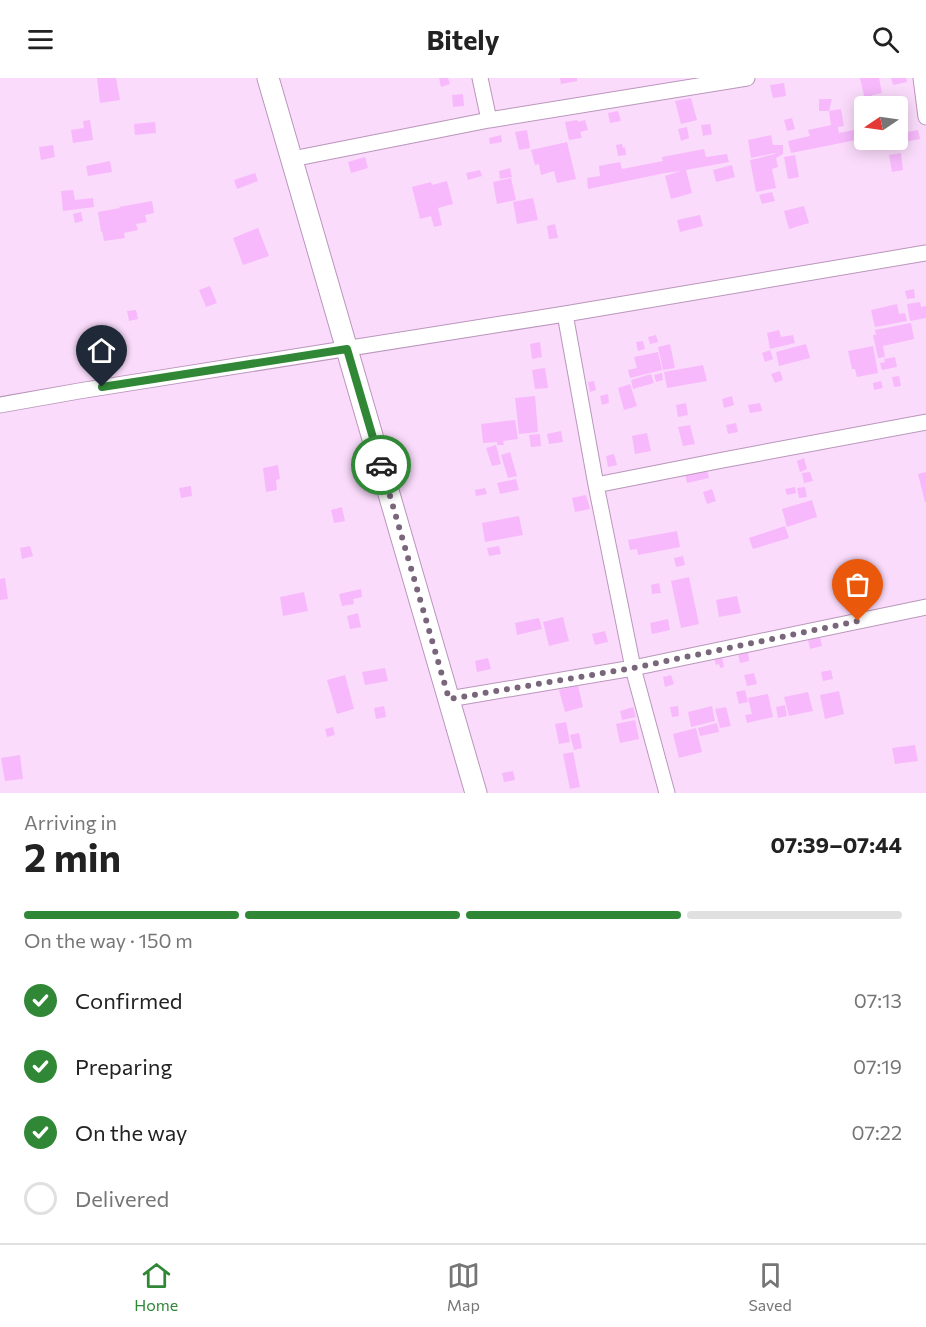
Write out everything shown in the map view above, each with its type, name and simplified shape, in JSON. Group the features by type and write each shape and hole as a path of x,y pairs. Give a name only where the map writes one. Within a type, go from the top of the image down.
{"street":[{"path":"268,78 476,793"},
{"path":"480,78 489,120"},
{"path":"292,159 489,120 747,78"},
{"path":"921,78 926,117"},
{"path":"0,405 926,253"},
{"path":"565,314 596,485 633,668 667,793"},
{"path":"596,485 926,422"},
{"path":"449,699 633,668 926,608"}],"building":[{"path":"97,78 116,78 120,100 100,103"},
{"path":"439,78 448,78 450,84 441,87"},
{"path":"560,78 577,78 577,81 561,84"},
{"path":"860,78 879,78 882,93 864,96"},
{"path":"891,78 906,78 907,82 893,85"},
{"path":"784,83 786,96 773,98 770,85"},
{"path":"463,94 464,106 453,107 452,95"},
{"path":"691,98 697,120 681,124 675,101"},
{"path":"819,99 832,99 829,111 819,111"},
{"path":"841,109 844,126 838,127 839,133 854,130 854,140 791,153 788,141 810,136 808,130 831,125 829,111"},
{"path":"618,111 621,121 610,123 608,113"},
{"path":"792,118 795,129 787,131 784,120"},
{"path":"90,120 93,140 73,143 71,130 84,128 83,121"},
{"path":"577,120 578,122 585,120 588,130 580,132 582,138 569,140 565,122"},
{"path":"155,122 156,133 135,135 134,124"},
{"path":"710,124 712,134 703,136 701,125"},
{"path":"687,127 689,138 681,141 678,129"},
{"path":"527,130 530,148 519,150 515,132"},
{"path":"918,130 920,139 908,141 908,132"},
{"path":"501,135 502,142 490,144 489,138"},
{"path":"771,135 773,145 783,145 783,154 776,158 778,167 772,169 776,188 756,192 750,160 775,153 751,158 748,140"},
{"path":"567,142 576,179 557,183 554,171 541,175 539,164 535,165 531,150"},
{"path":"622,144 626,155 618,156 616,145"},
{"path":"53,145 55,157 41,160 39,147"},
{"path":"704,149 706,157 727,154 729,162 686,170 692,193 671,199 665,176 681,171 588,189 587,178 600,176 599,166 620,162 622,169 663,161 662,157"},
{"path":"901,153 903,170 892,172 889,155"},
{"path":"795,155 799,177 788,179 784,157"},
{"path":"365,157 368,168 351,173 348,162"},
{"path":"110,161 112,172 88,176 86,166"},
{"path":"732,165 735,177 716,182 713,170"},
{"path":"510,168 512,177 500,179 499,171"},
{"path":"480,170 482,176 468,180 466,173"},
{"path":"255,173 258,181 237,189 234,180"},
{"path":"511,178 516,200 497,204 493,182"},
{"path":"447,181 453,204 438,208 442,225 434,227 431,216 420,219 412,187"},
{"path":"73,190 75,200 93,198 94,207 63,211 61,191"},
{"path":"772,192 775,201 762,204 759,195"},
{"path":"533,198 538,220 517,224 513,202"},
{"path":"152,201 154,213 145,215 147,222 136,224 138,230 124,233 125,238 104,241 98,212"},
{"path":"804,206 809,223 789,229 784,211"},
{"path":"81,212 83,221 75,223 73,214"},
{"path":"700,215 703,226 680,232 677,220"},
{"path":"555,224 558,238 549,239 547,226"},
{"path":"258,228 269,256 243,265 233,238"},
{"path":"210,286 217,303 206,307 199,290"},
{"path":"914,289 915,298 907,299 905,291"},
{"path":"920,302 921,307 926,306 926,318 910,321 907,304"},
{"path":"897,304 899,314 905,313 907,321 875,327 871,310"},
{"path":"136,310 138,319 129,321 127,311"},
{"path":"911,323 914,339 883,346 885,357 878,358 873,335 876,335 875,330"},
{"path":"779,330 781,337 793,335 795,343 770,349 767,333"},
{"path":"656,335 658,342 650,344 648,337"},
{"path":"643,341 645,349 638,351 636,342"},
{"path":"540,342 542,357 532,359 530,344"},
{"path":"670,344 675,368 663,370 658,347"},
{"path":"806,344 810,358 779,366 776,352"},
{"path":"873,346 878,373 857,377 855,369 852,369 848,351"},
{"path":"770,350 773,359 765,362 762,353"},
{"path":"658,352 662,370 630,378 628,370 637,368 634,357"},
{"path":"895,357 897,367 882,370 880,363 885,362 884,359"},
{"path":"703,365 707,381 667,388 664,372"},
{"path":"545,368 548,388 535,389 532,370"},
{"path":"780,371 783,380 775,383 771,374"},
{"path":"662,373 663,380 656,382 654,375"},
{"path":"651,374 654,383 633,389 631,380"},
{"path":"899,376 901,386 894,387 892,377"},
{"path":"594,381 596,390 590,392 588,382"},
{"path":"881,381 883,388 874,390 873,383"},
{"path":"630,384 637,406 624,410 618,388"},
{"path":"608,394 609,403 602,405 600,396"},
{"path":"535,396 538,432 519,434 515,398"},
{"path":"732,396 734,405 724,408 722,399"},
{"path":"686,403 688,415 678,417 676,405"},
{"path":"760,403 762,411 750,413 748,405"},
{"path":"515,420 518,439 503,441 504,445 497,445 497,442 483,443 481,424"},
{"path":"736,423 738,432 728,434 726,425"},
{"path":"690,425 695,444 683,446 678,427"},
{"path":"561,431 563,442 549,444 547,434"},
{"path":"647,433 651,451 635,454 632,436"},
{"path":"540,434 541,446 531,447 529,435"},
{"path":"496,445 501,464 492,466 486,448"},
{"path":"510,452 517,476 508,478 501,455"},
{"path":"614,454 617,465 608,467 606,456"},
{"path":"804,458 807,469 800,472 797,461"},
{"path":"278,465 280,479 276,480 277,490 266,492 263,468"},
{"path":"707,469 709,478 687,483 685,474"},
{"path":"810,472 813,481 804,483 802,473"},
{"path":"926,472 926,502 925,502 918,474"},
{"path":"516,479 519,490 500,494 497,483"},
{"path":"191,486 192,496 181,498 179,488"},
{"path":"795,487 796,493 787,495 785,489"},
{"path":"805,487 807,497 799,498 797,488"},
{"path":"485,488 487,494 476,496 475,490"},
{"path":"712,489 716,501 707,504 703,492"},
{"path":"586,495 590,509 575,512 572,498"},
{"path":"812,500 817,517 787,527 782,509"},
{"path":"342,507 345,521 334,523 331,510"},
{"path":"519,516 523,535 485,542 482,523"},
{"path":"785,526 789,538 753,549 749,538"},
{"path":"677,531 680,547 638,555 637,549 630,550 628,540"},
{"path":"30,546 33,556 22,559 20,548"},
{"path":"499,546 501,554 489,556 487,548"},
{"path":"683,556 685,565 676,567 674,558"},
{"path":"689,577 699,624 681,628 671,581"},
{"path":"5,578 8,599 0,600 0,579"},
{"path":"659,583 661,593 652,594 651,585"},
{"path":"361,589 362,597 353,599 354,604 342,606 339,594"},
{"path":"304,592 308,611 283,616 280,597"},
{"path":"737,596 741,613 719,617 716,600"},
{"path":"358,613 361,627 350,629 347,616"},
{"path":"563,617 569,641 549,646 543,622"},
{"path":"539,618 542,629 517,635 515,623"},
{"path":"668,619 670,630 652,634 650,623"},
{"path":"605,631 608,642 595,645 592,634"},
{"path":"820,637 822,646 810,649 808,640"},
{"path":"748,651 749,661 740,663 738,653"},
{"path":"722,656 724,667 720,668 719,664 716,665 714,658"},
{"path":"488,658 491,669 477,672 475,661"},
{"path":"385,668 388,681 365,685 362,672"},
{"path":"831,670 833,679 823,681 821,672"},
{"path":"754,673 757,684 747,686 744,675"},
{"path":"345,675 354,709 337,714 327,680"},
{"path":"671,675 674,684 665,687 663,677"},
{"path":"578,685 583,707 565,712 559,690"},
{"path":"745,690 748,702 739,704 736,692"},
{"path":"839,691 844,714 825,719 820,695"},
{"path":"808,692 813,711 789,716 784,697"},
{"path":"768,694 773,717 747,723 745,715 752,714 748,698"},
{"path":"785,705 787,716 778,718 776,707"},
{"path":"384,706 386,717 376,719 374,708"},
{"path":"678,706 679,716 672,717 670,707"},
{"path":"712,706 715,721 691,727 688,712"},
{"path":"633,707 636,717 622,720 620,711"},
{"path":"726,707 731,726 720,728 715,709"},
{"path":"635,720 639,739 620,743 616,724"},
{"path":"566,722 570,742 559,744 555,724"},
{"path":"717,723 719,732 700,736 698,728"},
{"path":"333,727 335,735 327,737 325,729"},
{"path":"696,728 702,752 679,758 673,734"},
{"path":"579,733 582,748 574,750 570,735"},
{"path":"915,745 918,761 895,764 892,748"},
{"path":"573,752 580,787 570,789 563,754"},
{"path":"20,755 23,779 5,781 1,758"},
{"path":"513,771 515,780 504,782 502,773"}],"way so far":[{"path":"381,465 449,699 633,668 858,621"}],"route":[{"path":"102,387 347,349 381,465"}]}
